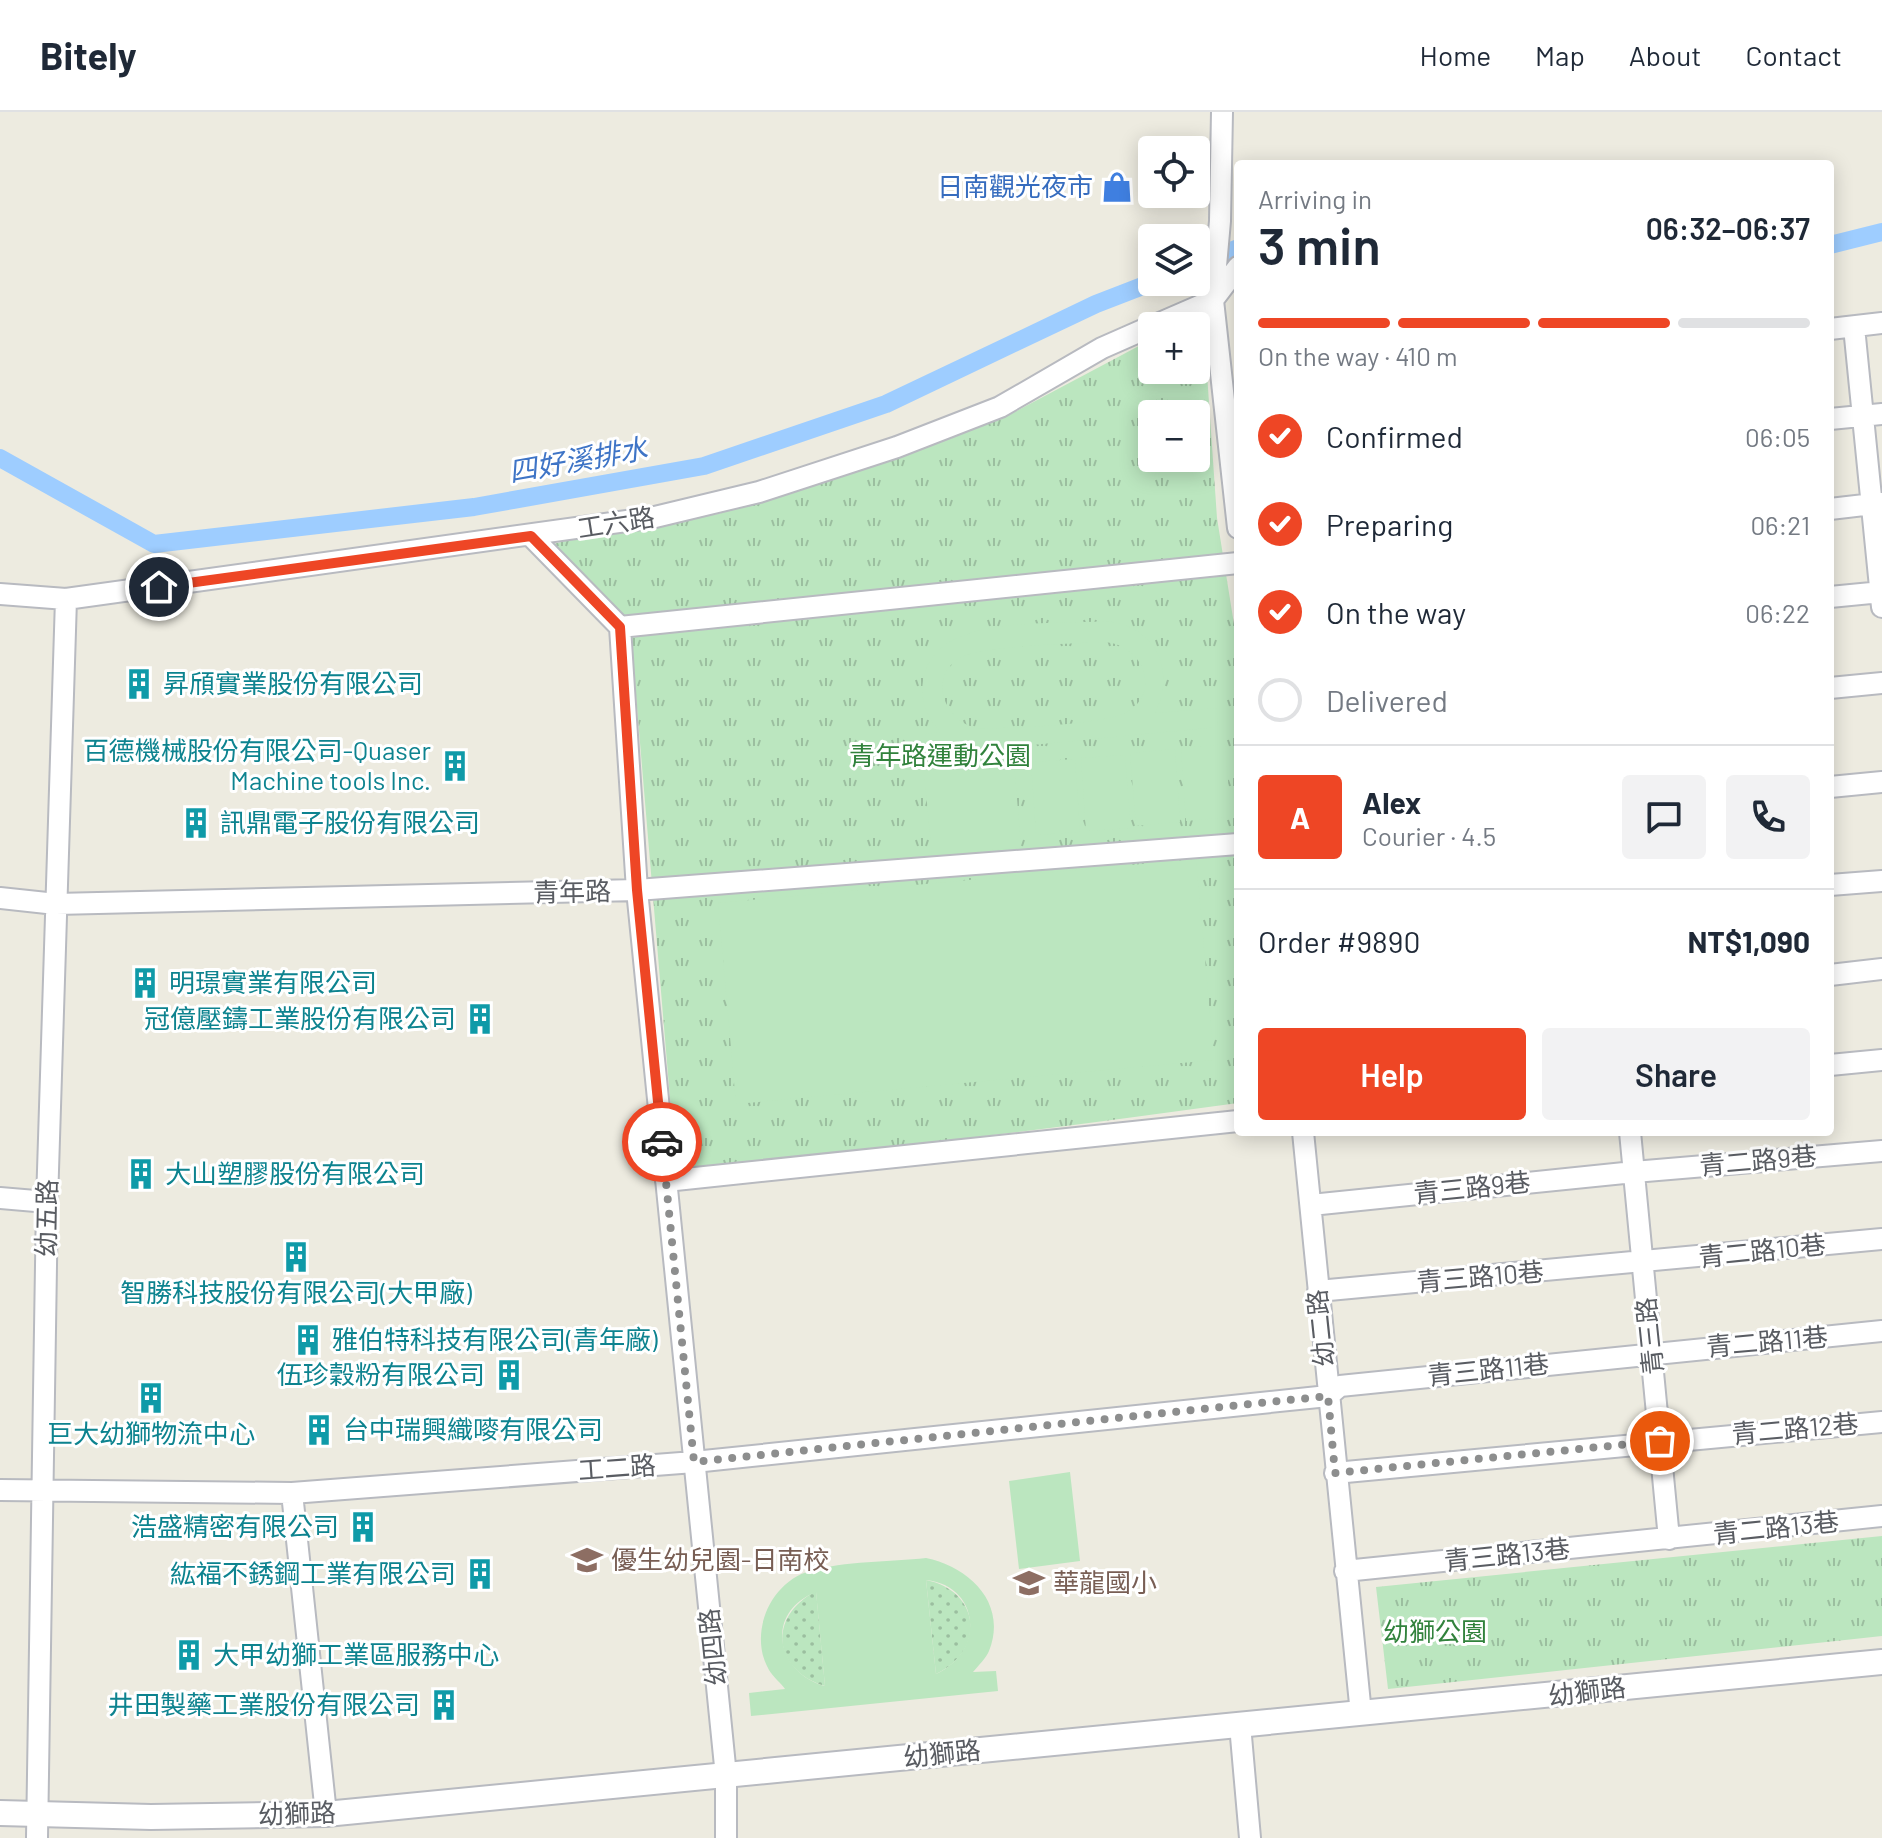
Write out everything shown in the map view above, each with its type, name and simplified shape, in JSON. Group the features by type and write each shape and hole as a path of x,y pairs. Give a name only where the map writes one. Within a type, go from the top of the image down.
{"street":[{"path":"1222,112 1220,221 1213,300 1230,387 1234,455"},
{"path":"1213,300 1234,272"},
{"name":"工六路","path":"1185,312 1213,300"},
{"path":"1834,329 1882,323"},
{"path":"1834,597 1882,597 1872,415 1854,327"},
{"name":"工六路","path":"0,594 66,599 655,517 744,496 897,447 1000,407 1102,348 1138,332"},
{"path":"1834,419 1872,415"},
{"path":"1834,509 1876,504"},
{"path":"531,536 620,627 1234,563"},
{"name":"幼五路","path":"38,1826 47,1202 66,599"},
{"name":"幼四路","path":"620,627 637,890 726,1776 726,1838"},
{"path":"1834,688 1882,683"},
{"path":"1834,787 1882,782"},
{"name":"青年路","path":"0,898 56,904 637,890 1234,844"},
{"path":"1834,885 1882,881"},
{"path":"1834,975 1882,969"},
{"path":"1834,1065 1882,1060"},
{"path":"666,1181 1234,1121"},
{"name":"幼二路","path":"1303,1136 1361,1714"},
{"name":"青三路","path":"1630,1136 1669,1539"},
{"name":"青二路9巷","path":"1634,1172 1882,1151"},
{"name":"青三路9巷","path":"1311,1205 1634,1172"},
{"path":"0,1198 47,1202"},
{"name":"青二路10巷","path":"1642,1264 1882,1239"},
{"name":"青三路10巷","path":"1318,1291 1642,1264"},
{"name":"青二路11巷","path":"1651,1353 1882,1331"},
{"name":"青三路11巷","path":"1328,1396 1340,1386 1651,1353"},
{"name":"工二路","path":"0,1490 292,1493 694,1462 1328,1396"},
{"name":"青二路12巷","path":"1335,1473 1882,1422"},
{"path":"292,1493 326,1814"},
{"name":"青二路13巷","path":"1669,1539 1882,1516"},
{"name":"青三路13巷","path":"1345,1571 1669,1539"},
{"name":"幼獅路","path":"0,1813 38,1826 151,1817 326,1814 1882,1662"},
{"path":"1240,1725 1250,1838"}],"green space":[{"name":"青年路運動公園","path":"1138,346 1138,384 1208,384 1209,400 1138,400 1138,472 1210,472 1210,417 1217,518 1234,624 1234,1104 957,1139 676,1169 631,636 553,544 639,523 718,514 910,453 1007,416"},
{"path":"1104,621 1136,630 1156,652 1162,665 1163,680 1155,713 1216,708 1218,727 928,755 925,734 941,732 926,708 923,681 931,659 948,643 997,627","holes":["1116,644 1137,659 1145,682 1137,704 1114,717 1052,725 975,728 956,717 945,700 943,680 947,670 955,661 966,656 1025,646"]},
{"path":"1225,744 1231,817 1186,821 1181,748"},
{"path":"1175,749 1180,822 1136,826 1130,753"},
{"path":"1125,755 1131,828 1086,831 1081,758"},
{"path":"1075,759 1080,832 1036,835 1031,762"},
{"path":"1014,763 1021,847 932,856 924,771"},
{"path":"1196,859 1214,1060 736,1104 718,903"},
{"path":"1070,1472 1080,1561 1019,1569 1009,1481"},
{"name":"幼獅公園","path":"1882,1536 1882,1636 1388,1689 1376,1587"},
{"path":"926,1558 957,1570 970,1579 989,1603 994,1634 988,1654 973,1672 996,1671 998,1691 751,1716 749,1693 785,1689 769,1670 761,1641 767,1611 784,1586 796,1577 823,1568","holes":["926,1580 944,1585 958,1594 970,1621 969,1636 963,1651 952,1664 936,1674","816,1592 825,1686 807,1678 795,1668 786,1655 782,1641 783,1627 789,1613 800,1601"]},
{"path":"926,1580 944,1586 958,1596 967,1609 970,1622 969,1637 963,1651 952,1664 936,1674"},
{"path":"816,1591 825,1686 795,1668 786,1656 783,1642 789,1615 800,1602"}],"waterway":[{"name":"四好溪排水","path":"1834,244 1882,232"},
{"name":"四好溪排水","path":"1210,259 1234,250"},
{"name":"四好溪排水","path":"0,458 154,544 474,507 704,466 886,404 1096,304 1138,288"}],"way so far":[{"path":"662,1142 694,1462 1328,1396 1335,1473 1660,1441"}],"place":[{"name":"日南觀光夜市","path":"1117,187"},
{"name":"昇頎實業股份有限公司","path":"139,684"},
{"name":"百德機械股份有限公司-Quaser Machine tools Inc.","path":"455,766"},
{"name":"訊鼎電子股份有限公司","path":"196,823"},
{"name":"明璟實業有限公司","path":"145,983"},
{"name":"冠億壓鑄工業股份有限公司","path":"480,1019"},
{"name":"大山塑膠股份有限公司","path":"141,1174"},
{"name":"智勝科技股份有限公司(大甲廠)","path":"296,1257"},
{"name":"雅伯特科技有限公司(青年廠)","path":"308,1340"},
{"name":"伍珍穀粉有限公司","path":"509,1375"},
{"name":"巨大幼獅物流中心","path":"151,1398"},
{"name":"台中瑞興織嘜有限公司","path":"319,1430"},
{"name":"浩盛精密有限公司","path":"363,1527"},
{"name":"優生幼兒園-日南校","path":"587,1560"},
{"name":"紘福不銹鋼工業有限公司","path":"480,1574"},
{"name":"華龍國小","path":"1029,1583"},
{"name":"大甲幼獅工業區服務中心","path":"189,1655"},
{"name":"井田製藥工業股份有限公司","path":"444,1705"}],"route":[{"path":"159,587 531,536 620,627 637,890 662,1142"}]}
